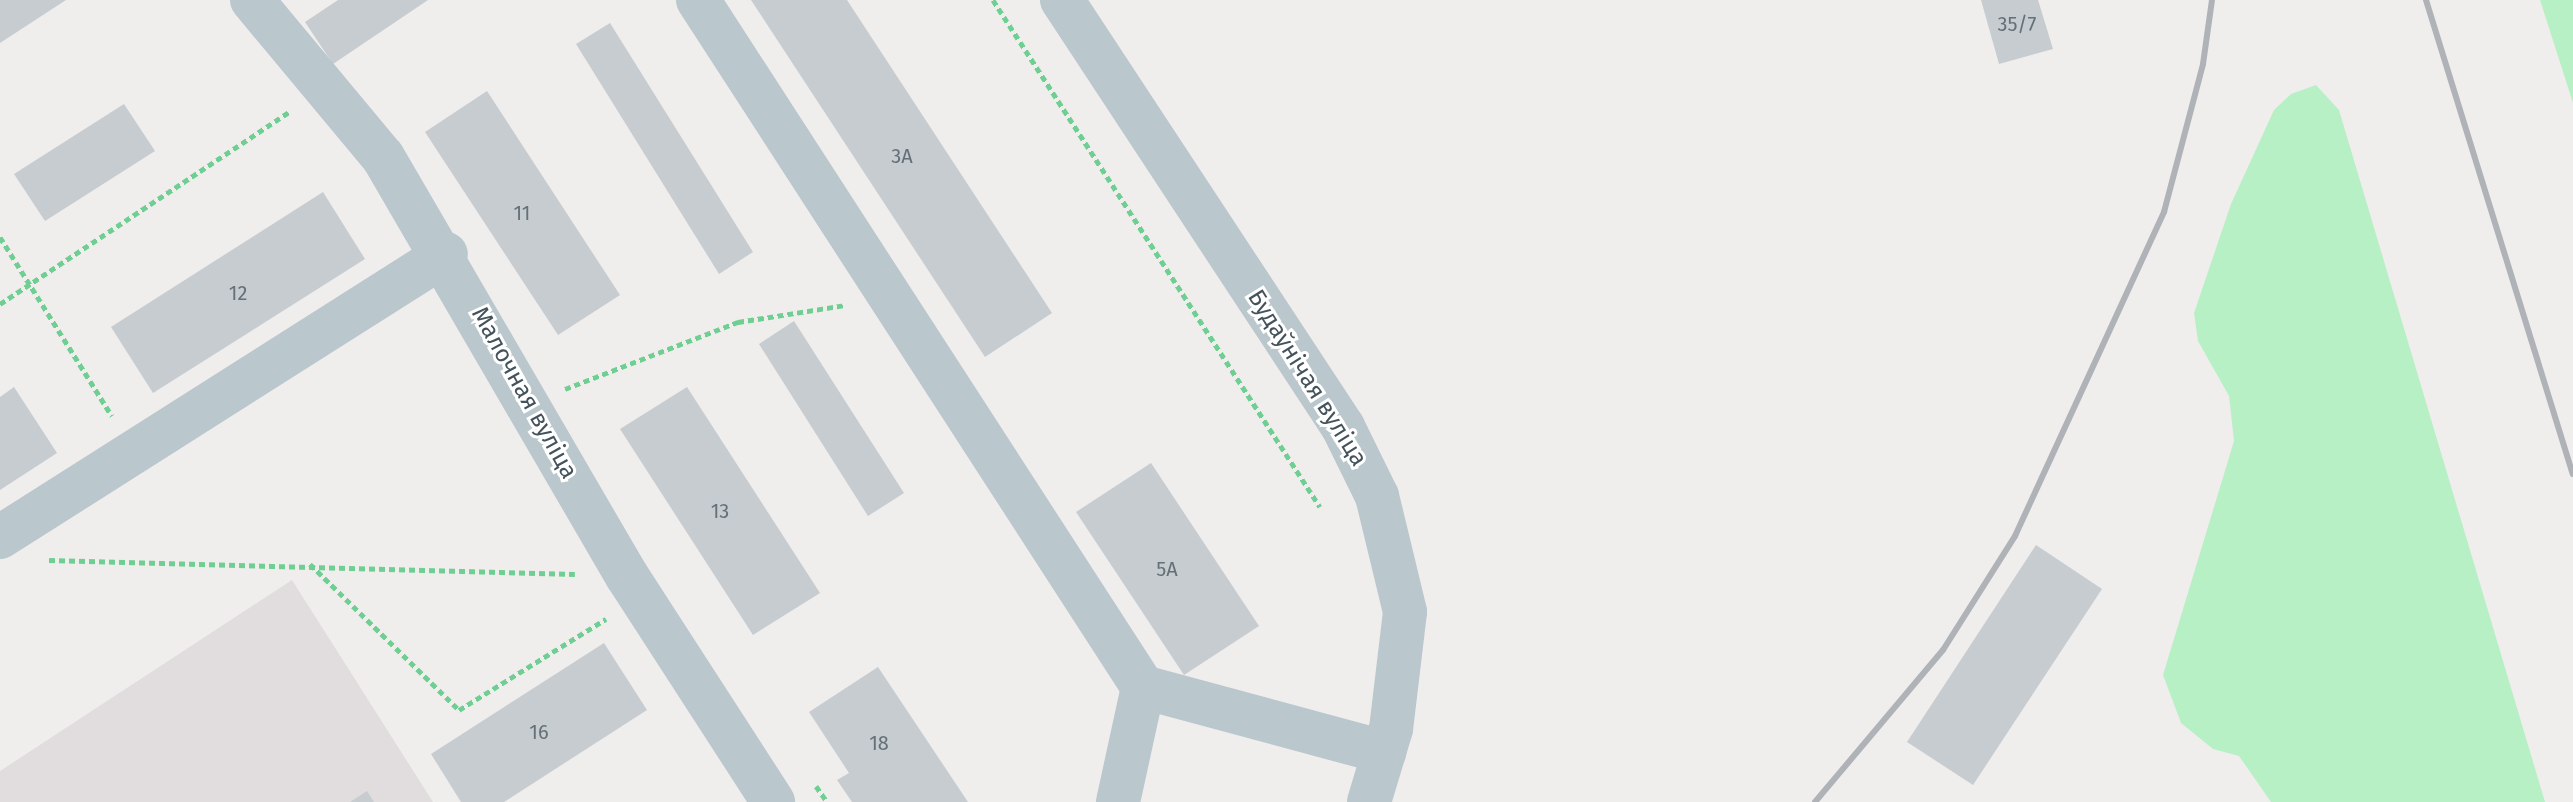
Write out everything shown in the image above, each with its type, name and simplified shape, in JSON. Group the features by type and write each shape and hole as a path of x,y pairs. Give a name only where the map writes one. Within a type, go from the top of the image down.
{"street":[{"name":"Малочная вуліца","path":"252,0 328,86 446,254 634,587 773,802"},
{"path":"698,0 1143,687 1384,752"},
{"name":"Будаўнічая вуліца","path":"1062,0 1343,427 1377,496 1405,612 1384,752 1369,802"},
{"path":"15,548 134,450 446,254"},
{"path":"1118,802 1143,687"}],"path":[{"path":"993,0 1320,507"},
{"path":"0,304 328,86"},
{"path":"0,237 134,450"},
{"path":"557,392 738,322 808,306 894,303"},
{"path":"15,548 310,564 634,587"},
{"path":"310,564 459,710 634,587"}],"shaded area":[{"path":"292,580 433,802 0,802 0,771"}],"green space":[{"path":"2540,0 2573,0 2573,103"},
{"path":"2316,85 2339,110 2545,802 2271,802 2239,756 2213,749 2181,723 2163,675 2234,441 2229,396 2198,341 2194,313 2231,204 2274,110 2291,94"}],"building":[{"path":"0,0 66,0 0,43"},
{"path":"338,0 428,0 333,64 305,22"},
{"path":"751,0 847,0 1052,313 985,357"},
{"path":"1981,0 2038,0 2053,49 1999,64"},
{"path":"610,23 753,252 719,274 576,44"},
{"path":"487,91 620,295 558,335 425,132"},
{"path":"124,104 155,151 45,221 14,174"},
{"path":"323,192 365,259 153,393 111,327"},
{"path":"794,321 904,493 868,516 759,344"},
{"path":"14,387 57,453 0,490 0,397"},
{"path":"687,387 820,593 753,635 620,429"},
{"path":"1151,463 1259,626 1184,675 1076,512"},
{"path":"2036,545 2102,589 1973,785 1907,742"},
{"path":"604,643 647,710 504,802 461,802 431,754"},
{"path":"878,667 968,802 852,802 837,780 849,773 809,712"},
{"path":"367,791 374,802 350,802"}],"railway":[{"path":"1815,802 1943,650 2015,536 2164,212 2203,64 2212,0"},
{"path":"2426,0 2573,474"}]}
